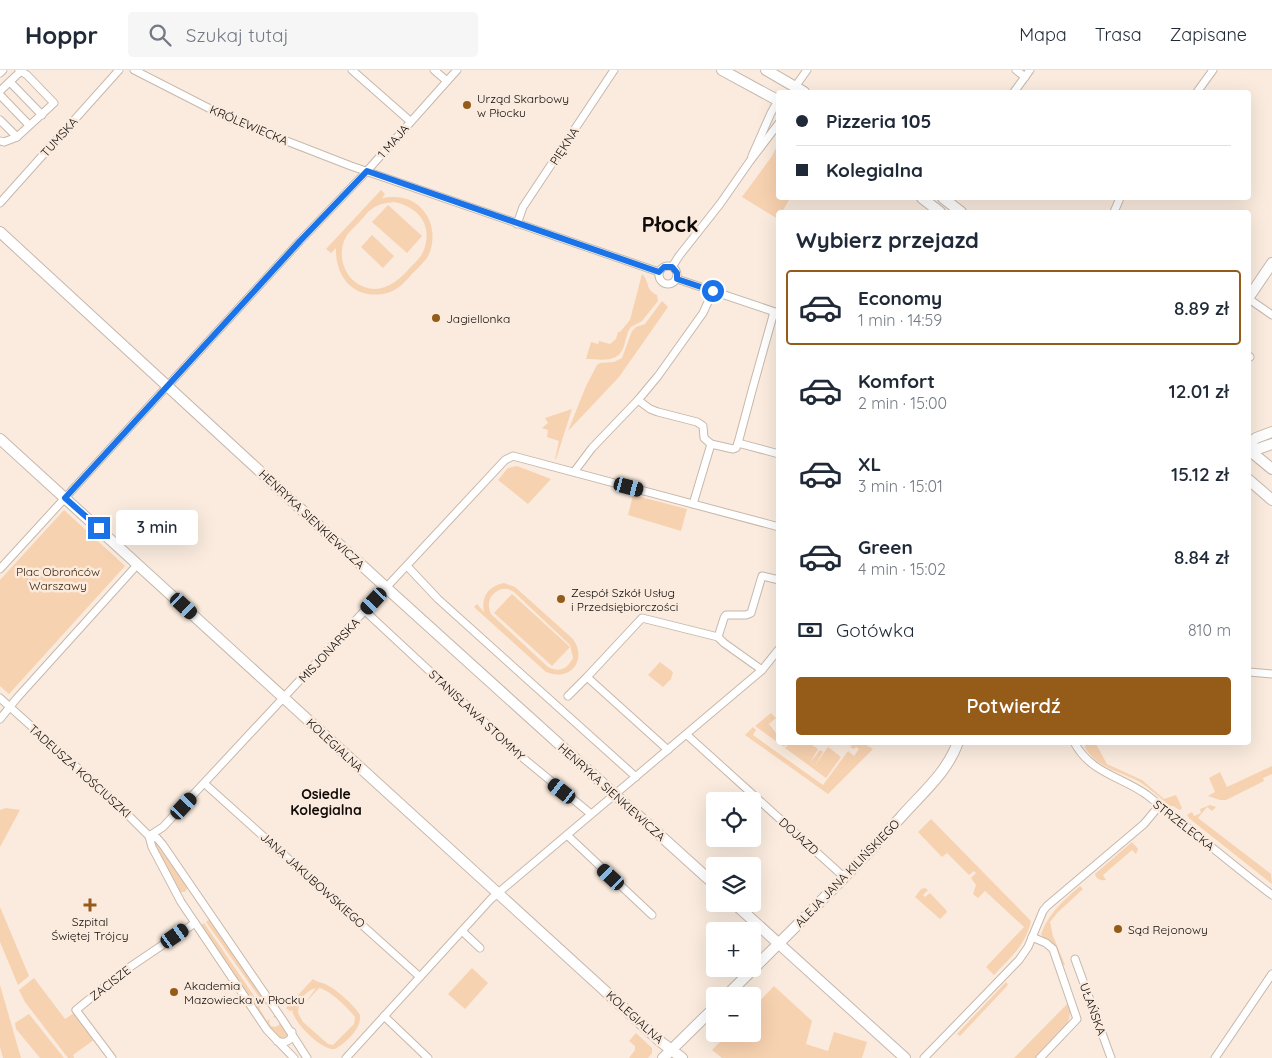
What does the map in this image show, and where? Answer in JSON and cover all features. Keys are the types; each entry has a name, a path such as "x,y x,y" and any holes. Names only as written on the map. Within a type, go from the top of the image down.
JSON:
{"street":[{"path":"0,73 3,70"},
{"name":"TUMSKA","path":"0,203 119,70"},
{"name":"KRÓLEWIECKA","path":"134,70 230,119 367,171 659,272"},
{"path":"352,70 410,122"},
{"path":"434,70 447,81"},
{"name":"1 MAJA","path":"65,498 300,241 367,171 457,70"},
{"name":"PIĘKNA","path":"517,224 523,207 614,70"},
{"path":"722,70 776,99"},
{"path":"766,70 794,90"},
{"path":"796,90 807,70"},
{"path":"1016,70 1025,77"},
{"path":"1015,90 1030,70"},
{"path":"1198,90 1213,70"},
{"path":"0,91 20,71 27,75 54,103 17,137 4,142 0,141"},
{"path":"10,82 42,114"},
{"path":"0,95 30,125"},
{"path":"750,161 776,104"},
{"path":"0,120 17,137"},
{"path":"672,267 776,127"},
{"path":"925,200 937,210"},
{"path":"945,200 958,210"},
{"name":"HENRYKA SIENKIEWICZA","path":"0,232 386,588 706,877"},
{"path":"1251,295 1272,263"},
{"path":"672,267 664,267 659,272 660,281 664,284 670,284 677,279"},
{"path":"672,267 677,273 677,279"},
{"path":"677,279 776,313"},
{"path":"713,291 703,313 658,376 592,448 574,472 776,526"},
{"path":"1251,299 1272,315"},
{"path":"638,400 650,409 701,424 703,426 704,438 711,444 736,448 753,386 776,316"},
{"path":"1251,432 1272,431"},
{"path":"1251,447 1256,438 1272,431"},
{"name":"KOLEGIALNA","path":"0,439 682,1058"},
{"path":"738,443 776,453"},
{"path":"694,504 711,444"},
{"path":"1251,449 1272,444"},
{"path":"1251,452 1272,469"},
{"name":"MISJONARSKA","path":"149,836 164,828 505,460 513,456 574,472"},
{"path":"1251,482 1272,500"},
{"path":"0,569 65,498"},
{"path":"0,720 138,564"},
{"path":"407,566 438,599 636,777"},
{"path":"718,636 726,615 746,615 751,613 762,576 776,579"},
{"name":"STANISŁAWA STOMMY","path":"365,611 523,758 591,814"},
{"path":"568,696 642,618 718,636 724,643 762,670"},
{"path":"346,1058 498,893 687,735 762,670 776,653"},
{"path":"1251,672 1272,674"},
{"path":"587,677 668,750"},
{"name":"TADEUSZA KOŚCIUSZKI","path":"0,698 111,798 149,836 157,838 292,1032 308,1058"},
{"name":"DOJAZD","path":"687,735 844,877"},
{"name":"ALEJA JANA KILIŃSKIEGO","path":"735,987 844,877 938,777 950,761 957,745"},
{"name":"STRZELECKA","path":"1076,745 1091,763 1105,774 1132,786 1272,896"},
{"name":"JANA JAKUBOWSKIEGO","path":"205,784 420,977"},
{"path":"924,1058 1019,960 1047,906 1144,824 1159,806"},
{"path":"567,835 652,915"},
{"path":"149,836 152,847 180,902 267,1030 294,1058"},
{"path":"180,902 183,896 194,892"},
{"path":"744,912 905,1058"},
{"name":"ZACISZE","path":"112,1058 76,1010 124,971 195,923"},
{"path":"462,931 480,948"},
{"path":"1032,937 1046,942 1053,949 1077,1019 1040,1058"},
{"name":"UŁAŃSKA","path":"1075,959 1111,1058"},
{"path":"1215,1058 1272,974"},
{"path":"384,1016 428,1058"},
{"path":"663,1058 706,1016"},
{"path":"276,1040 284,1043 291,1038 292,1032"}],"green space":[{"path":"776,148 776,200 789,200 783,210 776,210 776,218 742,197"},
{"path":"381,190 385,194 382,198 395,197 407,199 417,204 426,214 431,224 432,242 427,258 400,286 387,293 365,294 349,285 339,269 336,248 331,253 326,249","holes":["394,202 417,213 425,226 427,234 422,255 398,280 386,287 373,289 358,284 349,275 343,263 342,250 346,237 374,207"]},
{"path":"388,205 422,236 407,253 372,222"},
{"path":"372,235 394,256 383,268 361,247"},
{"path":"642,274 651,291 657,295 658,301 642,321 631,327 618,356 603,360 586,359 591,342 598,344 599,341 610,344 616,339 618,332 630,320"},
{"path":"662,301 668,307 619,377 568,431 586,386 597,365 614,362 622,358 632,331 636,327 645,324"},
{"path":"572,409 555,459 559,441 547,437 548,430 542,428 548,423 545,418"},
{"path":"517,466 551,479 528,504 498,480 508,468"},
{"path":"633,495 687,509 681,531 628,515"},
{"name":"Plac Obrońców Warszawy","path":"64,510 125,566 9,694 0,686 0,580"},
{"path":"504,583 515,587 573,639 578,654 574,667 562,674 546,672 474,607 477,604 484,612 483,607 487,593 498,584","holes":["501,589 508,589 514,592 570,645 573,658 566,667 560,670 548,667 491,614 489,602 494,593"]},
{"path":"512,594 570,647 552,666 494,613"},
{"path":"660,662 673,672 671,679 663,687 648,675"},
{"path":"771,713 776,718 769,724 776,733 776,741 755,726"},
{"path":"753,727 756,730 753,735 823,785 848,751 854,756 859,749 850,747 852,745 866,745 873,749 828,794 745,735"},
{"path":"787,745 812,745 818,749 810,763 820,750 823,752 814,767 828,747 841,757 826,778 785,748"},
{"path":"1086,745 1097,745 1107,764 1142,780 1164,799 1176,795 1182,808 1180,810 1170,806 1138,781 1102,764 1089,754"},
{"path":"1272,766 1272,774 1263,778 1264,781 1226,800 1208,796 1215,792 1209,778 1220,772 1227,787"},
{"path":"1210,805 1216,807 1212,811 1207,807 1198,818 1271,874 1272,884 1187,815 1192,812 1194,816 1201,813 1200,809"},
{"path":"6,808 20,810 0,847 0,810"},
{"path":"931,819 1031,921 1029,930 1021,944 994,975 986,967 1024,927 985,891 978,898 973,894 976,885 971,878 976,873 974,871 969,875 947,853 942,857 918,832"},
{"path":"155,842 188,887 185,892 179,892"},
{"path":"1132,842 1138,849 1136,854 1132,850 1103,875 1106,880 1101,880 1096,876 1095,874"},
{"path":"1080,886 1083,889 1050,922 1053,936 1065,965 1061,965 1041,934 1052,914"},
{"path":"925,888 928,890 923,895 925,897 930,893 947,912 940,919 915,897 921,889"},
{"path":"0,907 29,976 18,985 0,942"},
{"path":"210,919 288,1032 286,1037 281,1038 270,1028 200,926 204,923 261,1006 259,1008 267,1021 270,1019 269,1023 271,1026 279,1025 280,1021 273,1017 275,1015 267,1003 264,1004 206,922"},
{"path":"472,968 488,983 465,1009 448,994"},
{"path":"34,978 65,1019 74,1013 95,1039 73,1055 74,1058 68,1058 25,1002 19,990"},
{"path":"313,979 331,987 345,998 358,1011 360,1020 356,1030 344,1043 335,1049 323,1046 316,1041 303,1029 292,1010 290,1011 286,1008","holes":["316,988 305,1003 319,988 323,989 352,1013 355,1017 354,1024 333,1045 328,1044 303,1022 298,1013 302,998 312,989"]},
{"path":"1006,982 1008,985 960,1036 957,1034"},
{"path":"0,985 21,1058 3,1058 0,1047"},
{"path":"774,986 812,1021 806,1044 828,1051 834,1032 867,1042 862,1058 722,1058 712,1050 720,1042 761,1042 761,1000"},
{"path":"1068,1003 1069,1018 1061,1033 1036,1058 1014,1058"},
{"path":"29,1014 64,1058 40,1058 16,1029 15,1023"},
{"path":"636,1033 652,1048 652,1053 648,1058 629,1058 635,1050 635,1046 629,1041"}],"place":[{"name":"Urząd Skarbowy w Płocku","path":"467,105"},
{"name":"Jagiellonka","path":"436,318"},
{"name":"Zespół Szkół Usług i Przedsiębiorczości","path":"561,599"},
{"name":"Szpital Świętej Trójcy","path":"90,905"},
{"name":"Sąd Rejonowy","path":"1118,929"},
{"name":"Akademia Mazowiecka w Płocku","path":"174,992"}],"district":[{"name":"Płock","path":"670,224"},
{"name":"Osiedle Kolegialna","path":"326,802"}],"route":[{"path":"99,528 65,498 300,241 367,171 659,272 664,267 672,267 676,270 677,279 713,291"}]}
